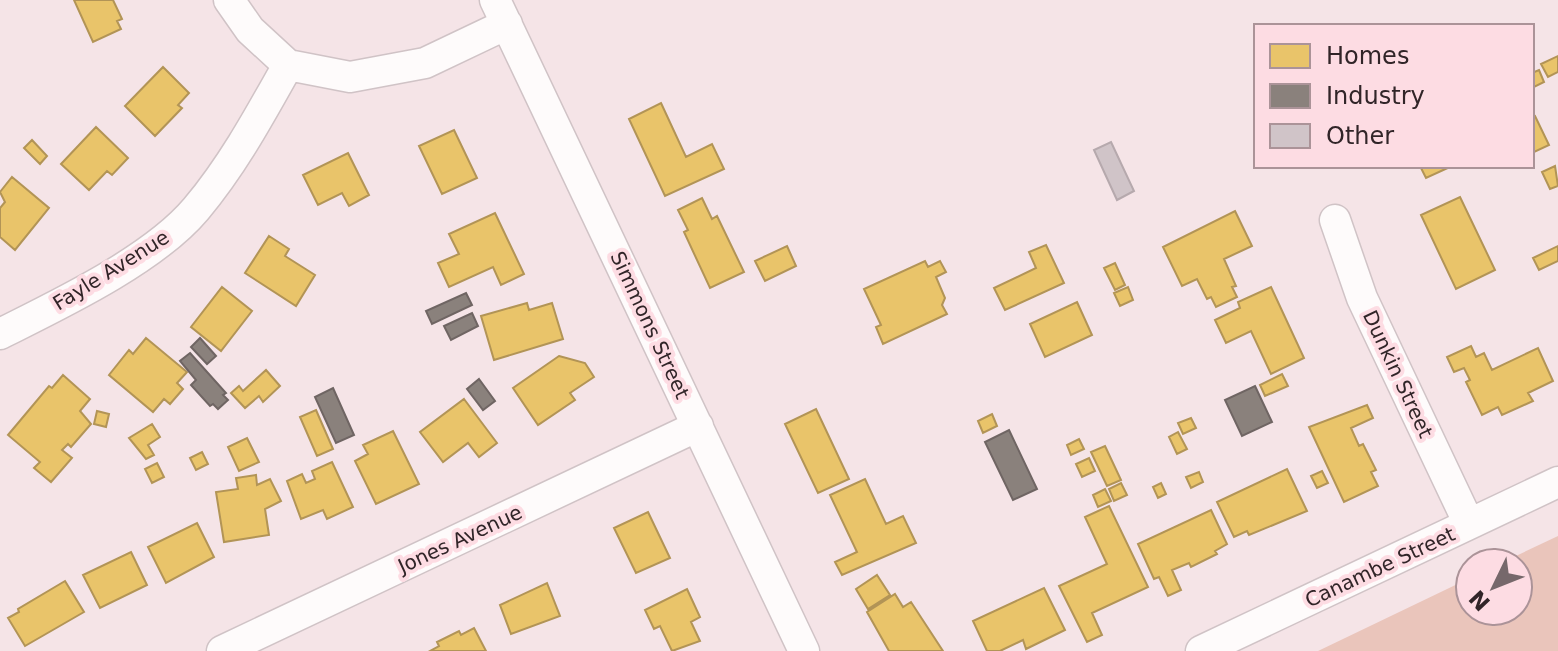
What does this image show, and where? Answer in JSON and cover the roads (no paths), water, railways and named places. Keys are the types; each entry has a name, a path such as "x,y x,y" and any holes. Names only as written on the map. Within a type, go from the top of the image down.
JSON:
{"street":[{"path":"229,0 250,30 288,65 350,77 425,63 501,12"},
{"name":"Simmons Street","path":"501,12 804,651"},
{"name":"Fayle Avenue","path":"0,334 137,258 168,237 195,211 236,156 288,65"},
{"name":"Dunkin Street","path":"1335,220 1362,298 1469,524"},
{"name":"Fayle Avenue","path":"0,315 39,314"},
{"name":"Jones Avenue","path":"222,651 698,426"},
{"name":"Canambe Street","path":"1201,651 1558,482"}]}
